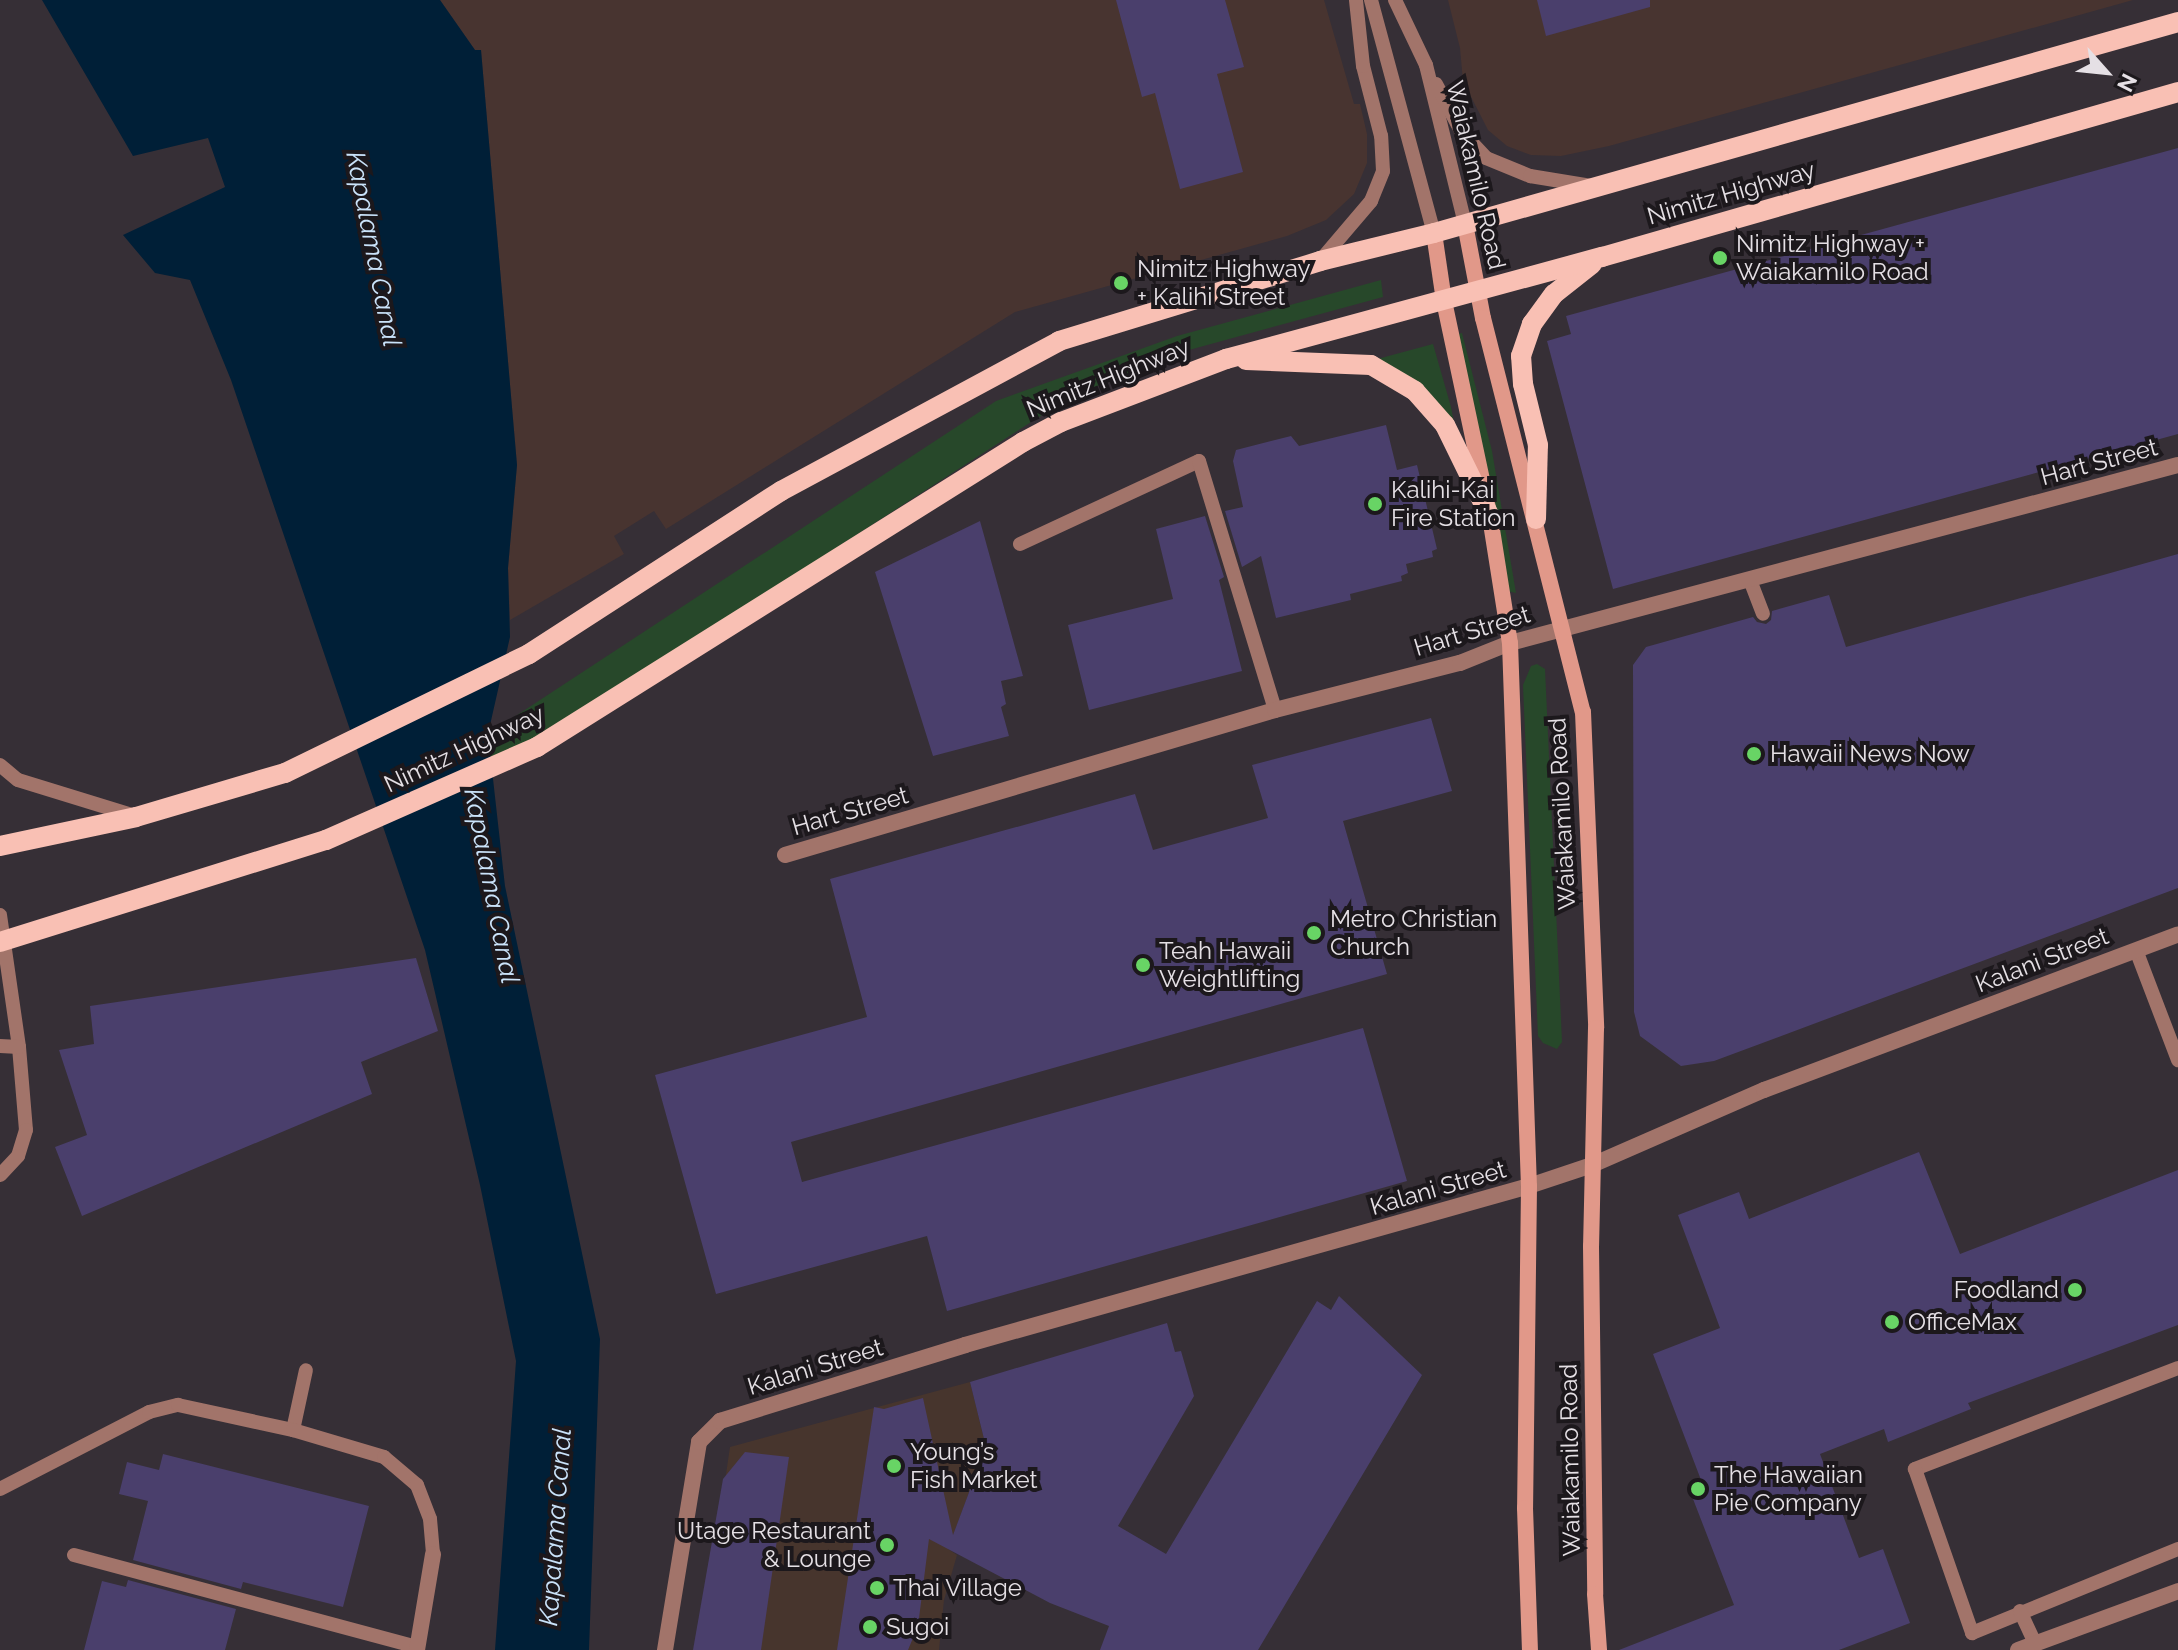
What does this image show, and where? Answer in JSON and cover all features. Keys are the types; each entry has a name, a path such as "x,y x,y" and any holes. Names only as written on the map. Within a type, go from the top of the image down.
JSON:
{"main road":[{"name":"Nimitz Highway","path":"0,846 136,817 285,773 529,654 781,491 1059,341 1320,261 1434,233 2178,22"},
{"name":"Nimitz Highway","path":"2,941 326,840 537,747 1023,442 1061,422 1226,359 1602,257 2178,92"},
{"name":"Waiakamilo Road","path":"1465,224 1483,318 1583,712 1596,1028 1592,1165 1595,1594 1599,1650"},
{"name":"Waiakamilo Road","path":"1434,233 1444,301 1490,517 1510,643 1529,1186 1525,1508 1530,1650"},
{"path":"1536,519 1538,445 1523,384 1521,356 1532,324 1554,294 1602,257"},
{"path":"1226,359 1371,365 1404,384 1415,391 1445,425 1490,517"}],"street":[{"name":"Hart Street","path":"785,855 1275,710 1460,663 1510,643 2178,465"},
{"name":"Kalani Street","path":"665,1650 699,1442 720,1421 965,1345 1529,1186 1592,1165 1764,1090 2178,934"},
{"path":"418,1649 433,1554"},
{"path":"2018,1650 2178,1591"}],"lane":[{"path":"1320,261 1371,201 1383,171 1381,136 1363,66 1356,0"},
{"name":"Waiakamilo Road","path":"1371,0 1434,233"},
{"name":"Waiakamilo Road","path":"1395,0 1426,65 1465,224"},
{"path":"1426,65 1461,131 1486,158 1530,176 1591,186"},
{"path":"1020,544 1199,461 1275,710"},
{"path":"1750,580 1763,614"},
{"path":"0,765 18,780 136,817"},
{"path":"0,915 19,1047 26,1130 18,1156 0,1175"},
{"path":"2136,950 2178,1060"},
{"path":"0,1046 19,1047"},
{"path":"2178,1368 1915,1469 1972,1633 2178,1549"},
{"path":"293,1430 306,1370"},
{"path":"0,1489 149,1412 178,1405 293,1430 384,1457 417,1485 430,1519 433,1554"},
{"path":"74,1555 418,1649"},
{"path":"2020,1611 2035,1643"}],"shaded area":[{"path":"440,0 1324,0 1354,104 1360,104 1367,134 1367,163 1354,194 1326,220 1287,236 1015,312 666,529 654,511 614,536 624,554 510,620 508,568 517,465 481,50 475,50"},
{"path":"1448,0 2133,0 1609,146 1561,156 1531,155 1507,146 1488,130 1463,81 1460,48"},
{"path":"970,1382 986,1447 948,1549 957,1555 944,1600 939,1650 700,1650 730,1447"}],"green space":[{"path":"1381,280 1383,297 1189,350 1070,397 492,770 488,734 996,401 1177,336"},
{"path":"1462,333 1492,451 1516,593 1508,591 1453,335"},
{"path":"1433,344 1451,407 1461,459 1446,419 1370,361"},
{"path":"1537,664 1545,669 1562,1042 1557,1049 1543,1043 1538,1036 1523,685 1531,666"}],"water":[{"name":"Kapalama Canal","path":"42,0 440,0 475,50 481,50 517,465 508,568 510,637 488,734 505,886 600,1339 589,1650 495,1650 516,1361 480,1185 425,950 231,380 190,280 155,273 123,235 225,187 208,138 133,156"}],"building":[{"path":"1116,0 1225,0 1244,67 1217,74 1243,172 1180,189 1155,93 1142,97"},
{"path":"1537,0 1650,0 1650,7 1546,36"},
{"path":"2178,148 2178,434 1613,589 1547,341 1571,334 1566,316"},
{"path":"1386,425 1397,470 1417,465 1437,549 1432,551 1433,557 1406,564 1408,573 1401,576 1402,581 1350,594 1351,600 1276,618 1261,556 1242,567 1225,511 1243,507 1233,461 1236,450 1291,436 1299,446"},
{"path":"1205,516 1224,577 1219,580 1242,671 1089,710 1068,625 1173,599 1156,529"},
{"path":"980,521 1023,676 1001,681 1006,704 1001,707 1009,736 933,756 875,572"},
{"path":"2178,554 2178,888 1714,1061 1681,1066 1640,1036 1634,1012 1633,665 1646,647 1753,617 1757,622 1766,624 1771,620 1772,611 1829,595 1846,647"},
{"path":"1431,718 1452,791 1343,821 1387,974 791,1142 802,1182 1363,1028 1407,1181 947,1311 927,1236 716,1294 655,1075 867,1017 830,879 1135,794 1153,850 1268,818 1252,765"},
{"path":"416,958 438,1031 361,1062 372,1094 82,1216 55,1147 87,1135 59,1050 94,1044 90,1006"},
{"path":"1919,1152 1960,1254 2178,1170 2178,1325 1968,1403 1971,1409 1888,1442 1884,1429 1820,1454 1859,1558 1883,1549 1910,1623 1839,1650 1619,1650 1734,1605 1688,1486 1701,1480 1653,1354 1720,1328 1678,1215 1739,1192 1749,1219"},
{"path":"1339,1296 1422,1375 1258,1650 1100,1650 1109,1626 1050,1603 929,1539 918,1626 908,1650 837,1650 874,1407 884,1409 923,1398 953,1535 986,1447 970,1382 1167,1323 1175,1352 1181,1351 1194,1396 1118,1526 1166,1554 1317,1301 1331,1310"},
{"path":"745,1452 789,1457 761,1650 693,1650 723,1479"},
{"path":"163,1454 369,1506 343,1607 243,1582 241,1589 133,1560 148,1501 119,1494 127,1462 159,1470"},
{"path":"128,1580 236,1609 225,1650 84,1650 102,1581 126,1587"}],"place":[{"name":"Nimitz Highway + Waiakamilo Road","path":"1720,258"},
{"name":"Nimitz Highway + Kalihi Street","path":"1121,283"},
{"name":"Kalihi-Kai Fire Station","path":"1375,504"},
{"name":"Hawaii News Now","path":"1754,754"},
{"name":"Metro Christian Church","path":"1314,933"},
{"name":"Teah Hawaii Weightlifting","path":"1143,965"},
{"name":"Foodland","path":"2075,1290"},
{"name":"OfficeMax","path":"1892,1322"},
{"name":"Young’s Fish Market","path":"894,1466"},
{"name":"The Hawaiian Pie Company","path":"1698,1489"},
{"name":"Utage Restaurant & Lounge","path":"887,1545"},
{"name":"Thai Village","path":"877,1588"},
{"name":"Sugoi","path":"870,1627"}]}
